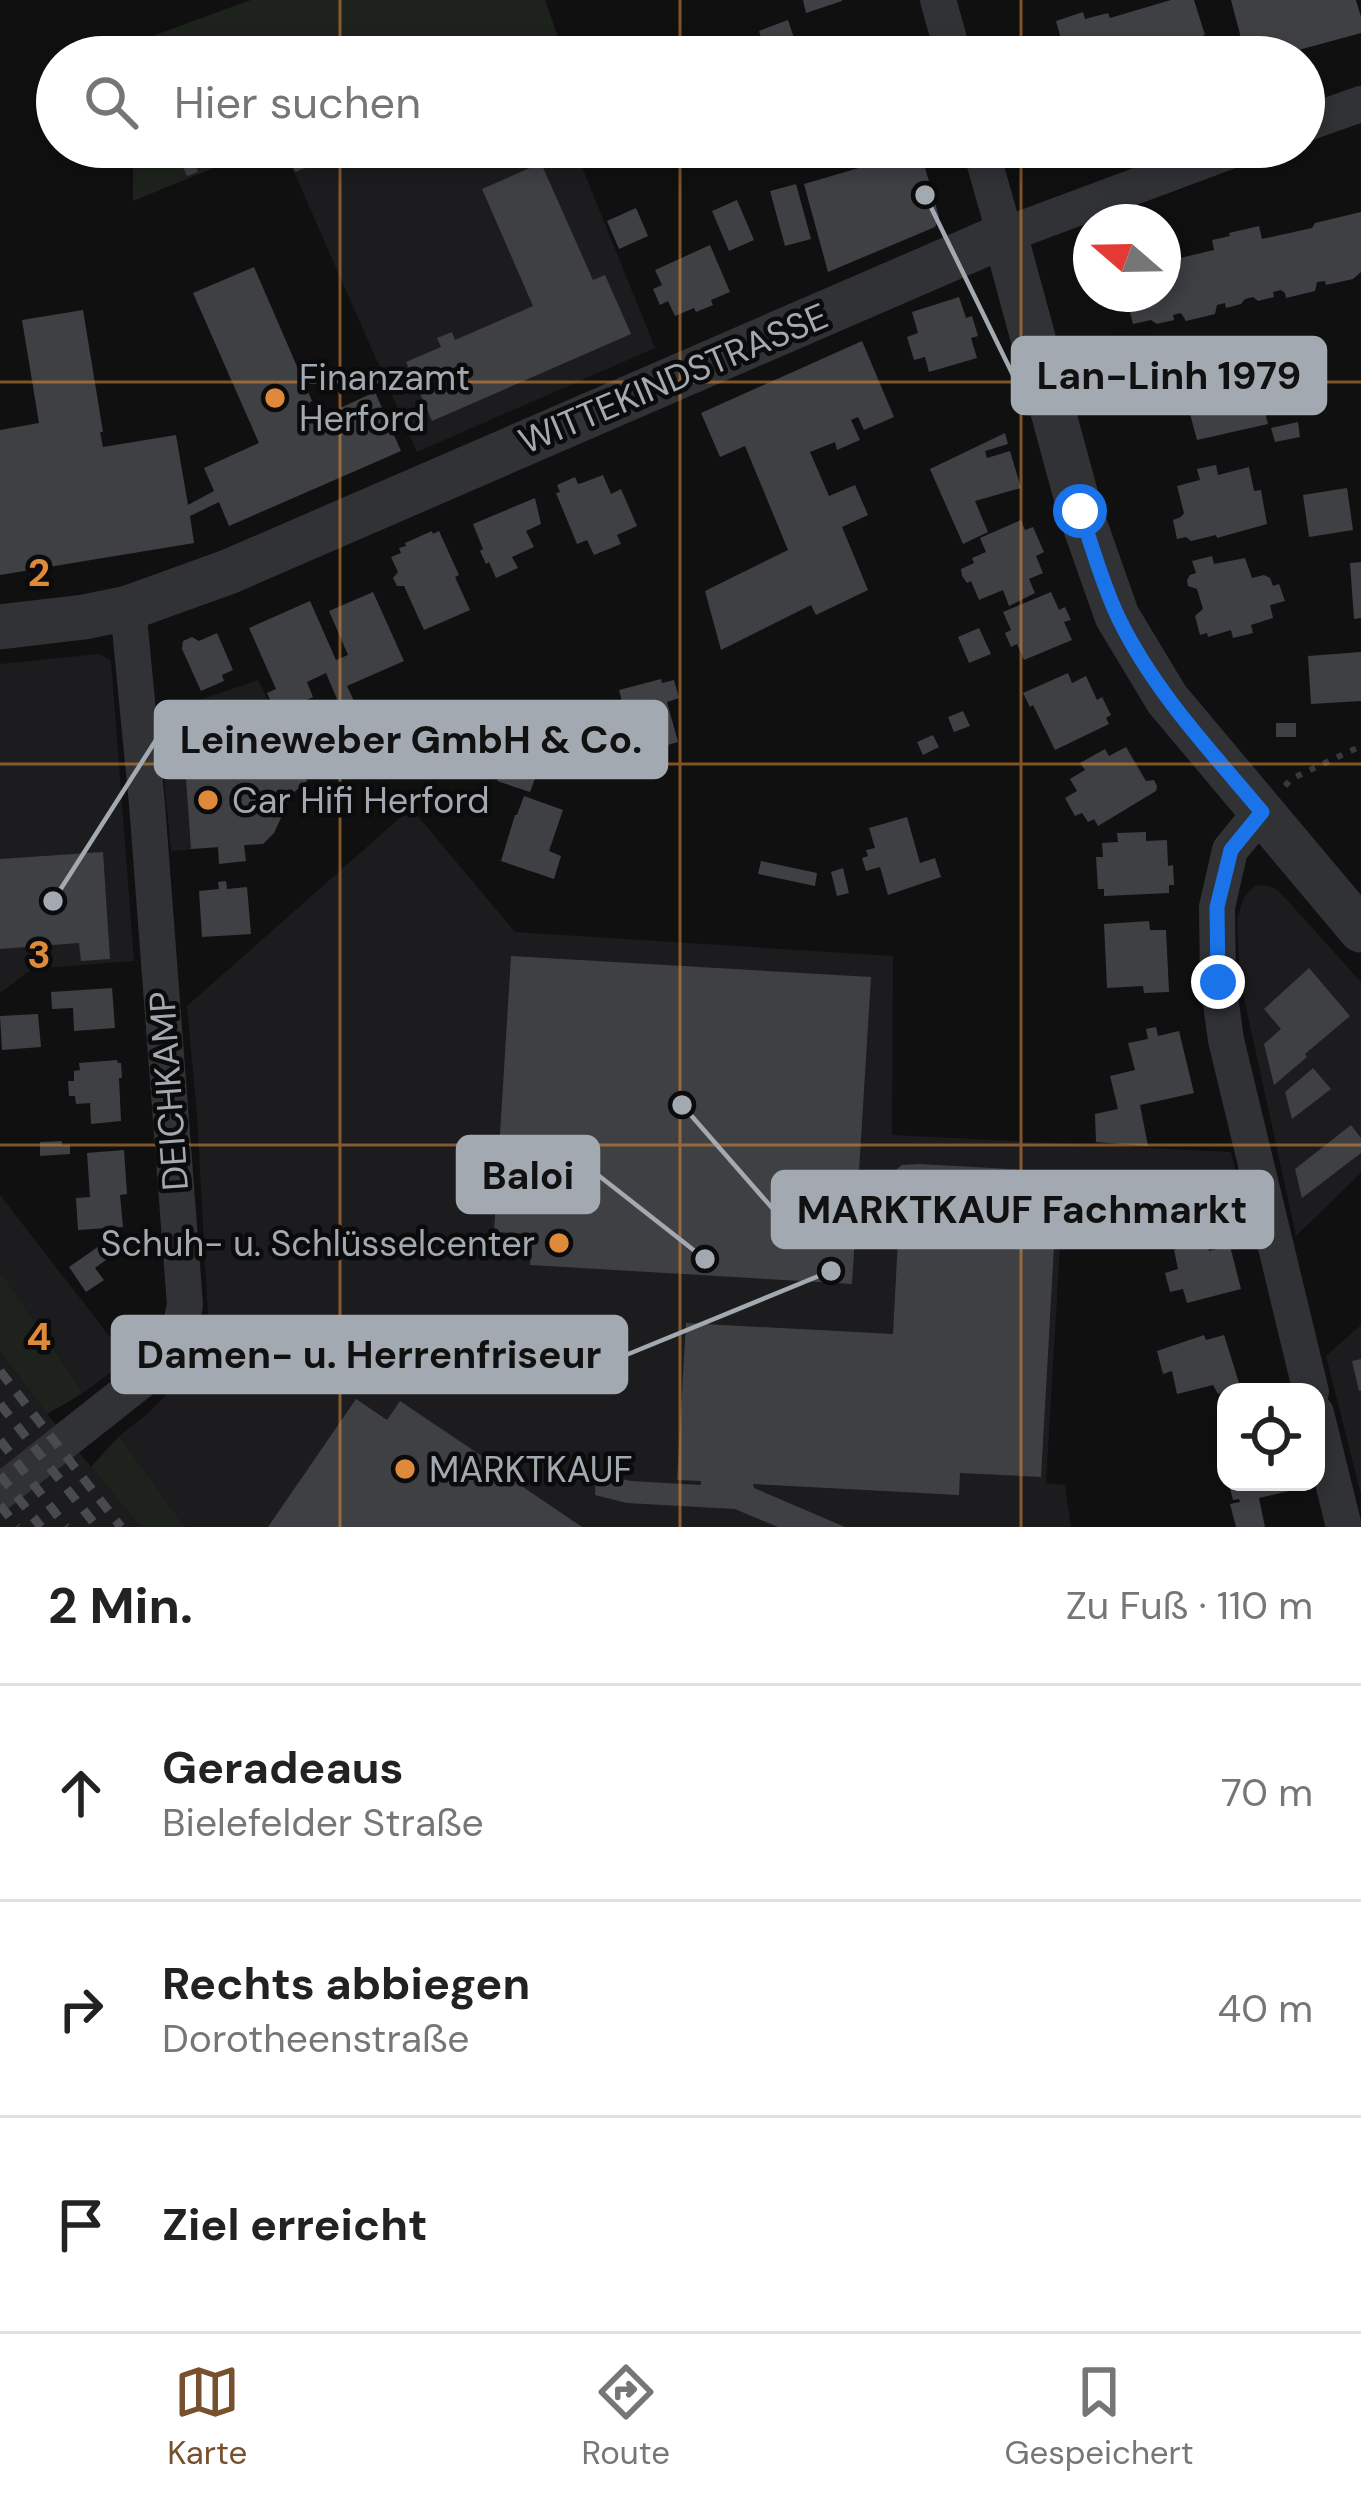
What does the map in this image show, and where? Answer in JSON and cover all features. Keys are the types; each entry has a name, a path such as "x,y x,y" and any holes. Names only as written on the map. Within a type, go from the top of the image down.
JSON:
{"street":[{"path":"938,0 948,36"},
{"path":"1325,117 1361,104"},
{"path":"986,168 1080,511 1117,616 1167,699 1361,930"},
{"path":"1005,236 1185,168"},
{"name":"WITTEKINDSTRASSE","path":"0,627 128,608 228,572 1005,236"},
{"name":"DEICHKAMP","path":"0,1492 157,1368 178,1339 185,1305 128,608"},
{"path":"1262,812 1231,850 1217,907 1218,982 1226,1040 1309,1383"},
{"path":"1325,1450 1344,1527"}],"path":[{"path":"1262,812 1291,779 1361,746"}],"shaded area":[{"path":"251,0 545,0 558,36 152,36"},
{"path":"133,168 214,168 133,201"},
{"path":"292,168 582,168 655,348 417,452"},
{"path":"99,654 111,660 134,961 32,969 0,993 0,664"},
{"path":"258,680 307,781 292,794 263,844 171,851 158,714"},
{"path":"411,808 515,932 893,956 892,1135 1231,1152 1243,1203 1087,1193 1062,1212 1046,1483 1065,1485 1071,1527 185,1527 119,1436 182,1379 208,1317 187,1006"},
{"path":"1254,886 1278,890 1361,982 1361,1173 1296,1236 1240,980 1237,921 1243,899"},
{"path":"0,1195 128,1360 83,1393 0,1271"},
{"path":"0,1271 83,1393 47,1414 0,1351"},
{"path":"1361,1325 1361,1495 1326,1356"},
{"path":"0,1351 47,1414 141,1527 0,1527"},
{"path":"119,1436 185,1527 141,1527 91,1467"}],"building":[{"path":"803,0 842,0 842,1 806,13"},
{"path":"1171,0 1194,0 1205,35 1060,36 1056,21 1083,12 1085,19 1108,13 1110,18"},
{"path":"1231,0 1356,0 1361,17 1361,33 1325,43 1325,36 1240,36"},
{"path":"788,20 793,36 761,36 759,31"},
{"path":"530,168 543,168 593,280 605,275 631,334 432,421 406,362 441,347 437,338 452,332 455,340 533,306 482,189"},
{"path":"859,168 925,168 939,217 935,227 828,272 804,184"},
{"path":"796,184 811,239 785,246 770,191"},
{"path":"737,200 754,240 729,251 712,211"},
{"path":"636,208 648,236 619,249 607,221"},
{"path":"1361,212 1361,272 1353,279 1326,285 1317,282 1315,291 1286,298 1281,290 1258,301 1253,297 1226,308 1225,303 1217,305 1215,314 1186,321 1181,313 1157,324 1151,320 1133,324 1130,312 1181,312 1181,258 1214,250 1212,240 1259,226 1262,239 1312,228 1315,223"},
{"path":"710,245 730,292 711,300 713,305 675,316 668,301 660,305 653,289 662,285 655,270"},
{"path":"254,267 312,401 298,408 305,424 375,392 401,451 229,526 219,502 190,516 194,543 0,575 0,430 39,423 22,320 83,310 103,447 176,435 188,505 214,491 204,468 259,443 193,293"},
{"path":"959,297 978,336 971,338 977,358 929,372 925,357 914,360 907,337 918,333 912,312"},
{"path":"862,341 894,417 864,430 858,417 851,420 860,440 837,450 835,442 810,452 829,496 855,485 868,515 842,527 868,590 816,615 811,605 721,650 705,591 788,550 745,446 720,457 701,413"},
{"path":"1223,365 1226,377 1254,369 1268,424 1197,440 1183,388 1206,382 1203,370"},
{"path":"1298,422 1300,437 1275,442 1271,428"},
{"path":"1005,433 1008,444 985,451 987,458 1010,451 1021,488 975,501 988,532 963,544 930,469"},
{"path":"1216,465 1218,475 1249,467 1254,491 1261,490 1267,524 1217,538 1177,539 1173,520 1184,513 1177,486 1200,480 1197,469"},
{"path":"603,475 611,494 621,489 637,526 617,535 621,544 594,555 587,540 577,544 556,493 560,492 557,485 575,477 578,484"},
{"path":"1347,488 1353,530 1309,537 1303,495"},
{"path":"535,498 541,524 526,531 534,547 512,557 518,568 496,578 480,551 473,524"},
{"path":"1021,520 1025,530 1033,527 1044,552 1036,556 1043,573 1029,579 1035,593 1009,606 1003,590 979,600 961,569 986,552 980,538"},
{"path":"439,531 470,610 424,630 404,586 397,586 393,578 398,572 391,557 401,553 399,548 405,543"},
{"path":"1212,556 1214,564 1245,558 1252,578 1264,575 1273,586 1279,584 1285,601 1270,605 1273,618 1251,625 1253,633 1233,638 1231,630 1200,635 1195,616 1203,609 1197,589 1188,586 1187,580 1196,573 1192,561"},
{"path":"1361,562 1361,618 1354,619 1350,563"},
{"path":"373,592 404,661 347,686 362,718 352,722 346,701 339,704 326,673 307,682 313,697 276,713 267,693 276,689 249,628 310,601 336,660 348,655 329,611"},
{"path":"1051,592 1059,610 1065,607 1071,620 1064,622 1072,640 1024,660 1017,644 1011,647 1005,633 1011,630 1003,612"},
{"path":"979,628 991,654 969,663 958,637"},
{"path":"217,633 233,670 222,675 224,681 201,691 182,649 183,641 192,637 199,641"},
{"path":"1361,652 1361,701 1311,704 1308,656"},
{"path":"1068,673 1072,683 1086,676 1097,700 1102,697 1111,715 1106,718 1109,724 1055,750 1023,693"},
{"path":"661,679 662,683 674,680 679,698 667,702 678,742 636,754 639,763 620,768 611,733 629,728 619,690"},
{"path":"963,711 970,726 954,732 948,717"},
{"path":"1276,723 1296,723 1296,737 1276,737"},
{"path":"933,735 939,747 923,755 917,742"},
{"path":"290,742 307,781 292,794 274,833 263,844 244,845 246,861 219,864 218,847 191,849 184,750"},
{"path":"1126,747 1146,781 1154,780 1156,791 1098,826 1082,813 1075,816 1065,798 1077,791 1070,779 1085,770 1080,763 1105,749 1109,756"},
{"path":"506,753 540,765 530,792 497,781"},
{"path":"524,796 563,810 549,851 561,856 554,879 501,861"},
{"path":"907,817 920,863 935,858 941,877 888,895 880,867 866,871 862,858 868,856 866,850 875,848 869,828"},
{"path":"1146,832 1146,841 1167,840 1174,885 1169,885 1169,893 1104,896 1104,889 1098,889 1096,857 1103,857 1102,843 1118,842 1117,833"},
{"path":"103,852 110,959 81,961 79,943 0,949 0,859"},
{"path":"761,861 817,873 815,886 758,874"},
{"path":"843,868 849,893 837,896 831,872"},
{"path":"226,881 227,889 247,887 251,934 202,937 199,891 219,889 218,882"},
{"path":"1149,921 1150,930 1166,930 1169,992 1144,993 1143,986 1107,988 1104,924"},
{"path":"511,956 871,977 852,1284 530,1265 532,1234 494,1232"},
{"path":"1309,968 1350,1016 1274,1085 1264,1044 1281,1029 1264,1009"},
{"path":"112,988 115,1028 74,1031 73,1008 52,1009 51,992"},
{"path":"38,1014 41,1047 2,1050 0,1016"},
{"path":"1156,1027 1158,1036 1179,1031 1194,1093 1140,1105 1148,1146 1096,1142 1095,1114 1118,1109 1110,1076 1135,1070 1128,1043 1148,1039 1146,1029"},
{"path":"117,1060 122,1078 121,1121 91,1124 90,1103 76,1104 75,1096 69,1096 68,1081 74,1081 79,1063"},
{"path":"1313,1068 1331,1089 1292,1119 1285,1092"},
{"path":"1351,1125 1361,1138 1361,1153 1302,1198 1295,1169"},
{"path":"40,1142 70,1145 70,1154 40,1156"},
{"path":"124,1150 123,1227 78,1230 76,1198 90,1197 87,1153"},
{"path":"902,1165 1043,1171 1042,1194 916,1185 900,1203 1056,1211 1041,1477 960,1473 959,1495 753,1484 845,1527 778,1527 735,1509 627,1503 595,1495 596,1473 631,1481 701,1485 701,1481 677,1480 686,1323 893,1334 898,1239 876,1238 879,1189"},
{"path":"1179,1203 1187,1239 1154,1247 1150,1230 1127,1236 1123,1216"},
{"path":"1207,1242 1209,1251 1230,1246 1241,1289 1187,1303 1183,1289 1170,1292 1165,1273 1178,1269 1174,1250"},
{"path":"102,1244 110,1257 95,1268 104,1280 86,1292 69,1267"},
{"path":"1204,1335 1206,1340 1224,1335 1239,1383 1217,1383 1217,1392 1213,1385 1177,1394 1172,1371 1163,1374 1157,1351"},
{"path":"1361,1359 1361,1391 1359,1391 1352,1361"},
{"name":"MARKTKAUF","path":"356,1399 387,1420 400,1401 582,1527 268,1527"},
{"path":"1231,1491 1289,1491 1259,1498 1265,1527 1236,1527 1230,1504 1240,1502 1233,1500"}],"railway":[{"path":"0,1371 121,1527"},
{"path":"0,1404 97,1527"},
{"path":"0,1440 66,1527"},
{"path":"0,1475 41,1527"},
{"path":"0,1505 17,1527"}],"place":[{"name":"Lan-Linh 1979","path":"925,195"},
{"name":"Finanzamt Herford","path":"275,398"},
{"name":"Car Hifi Herford","path":"208,800"},
{"name":"Leineweber GmbH & Co.","path":"53,901"},
{"name":"MARKTKAUF Fachmarkt","path":"682,1105"},
{"name":"Schuh- u. Schlüsselcenter","path":"559,1243"},
{"name":"Baloi","path":"705,1259"},
{"name":"Damen- u. Herrenfriseur","path":"831,1271"},
{"name":"MARKTKAUF","path":"405,1469"}],"route":[{"path":"1080,511 1117,616 1141,658 1167,699 1262,812 1231,850 1217,907 1218,982"}]}
